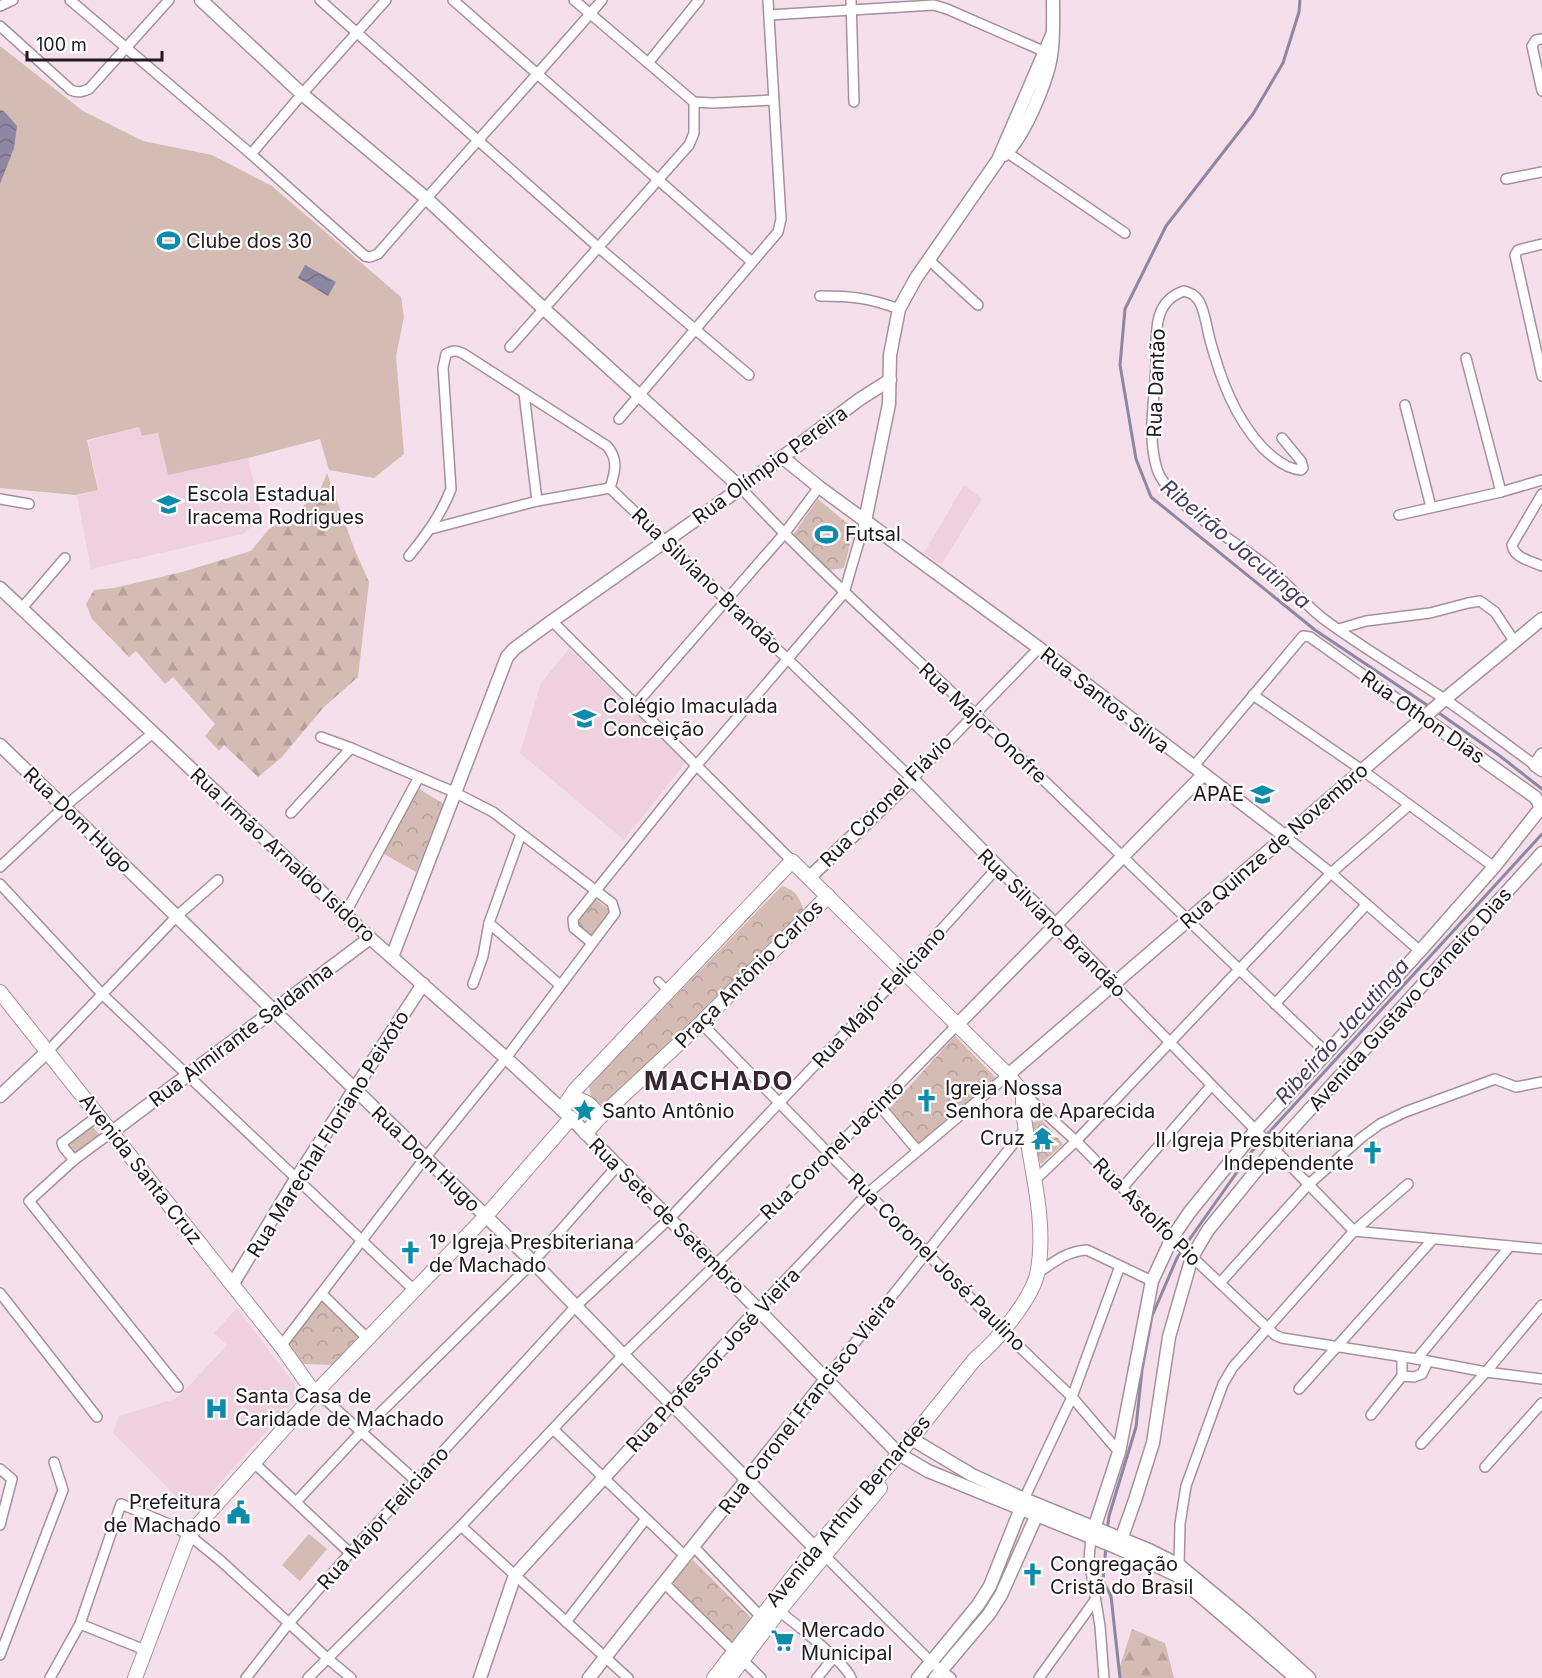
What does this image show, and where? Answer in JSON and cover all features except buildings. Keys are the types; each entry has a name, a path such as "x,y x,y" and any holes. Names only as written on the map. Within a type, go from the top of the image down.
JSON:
{"main road":[{"name":"Praça Antônio Carlos","path":"586,1133 598,1119 701,1023 828,896 792,861"},
{"path":"135,1678 189,1535 253,1461 300,1413 315,1386 337,1370 415,1292 485,1216 567,1108 575,1090 663,986 792,861"},
{"name":"Rua Astolfo Pio","path":"828,896 1008,1075 1023,1093"},
{"name":"Avenida Santa Cruz","path":"0,992 293,1363 315,1386"},
{"name":"Avenida Arthur Bernardes","path":"729,1678 738,1657 774,1607 951,1395 981,1365 988,1349 1027,1296 1038,1273 1040,1230 1025,1129 1023,1093"},
{"path":"567,1108 579,1099 589,1103 598,1119"},
{"name":"Avenida Arthur Bernardes","path":"714,1678 738,1657"}],"street":[{"path":"0,6 13,0"},
{"path":"70,0 251,154 365,256 370,257 378,254 602,0"},
{"path":"0,26 76,92 88,88 169,0"},
{"name":"Rua Major Onofre","path":"201,0 302,94 426,198 741,488 844,593 974,713 1326,1053"},
{"path":"320,0 598,247 749,375"},
{"path":"251,154 386,0"},
{"path":"453,0 752,262"},
{"path":"574,0 694,102 773,100"},
{"path":"648,63 699,0"},
{"path":"619,419 774,238 780,226 768,0"},
{"path":"591,942 574,928 573,919 696,765 844,593 865,521 885,423 890,380 890,355 899,309 916,278 1003,154 1048,53 1052,35 1053,0"},
{"path":"768,15 851,5 934,3 1048,53"},
{"path":"851,5 854,102"},
{"path":"1538,40 1532,50 1542,91"},
{"path":"510,347 692,140 694,102"},
{"path":"1003,154 1125,233"},
{"path":"1506,179 1542,172"},
{"path":"1542,244 1518,250 1515,255 1542,376"},
{"path":"929,260 978,305"},
{"name":"Rua Dantão","path":"1282,438 1301,461 1303,468 1301,470 1292,468 1271,456 1239,418 1218,368 1200,303 1193,294 1184,291 1168,299 1158,322 1156,384 1151,414 1157,469 1168,490 1183,504 1269,568 1314,611"},
{"path":"820,296 856,296 899,309"},
{"path":"409,556 431,529 445,506 451,489 443,369 446,354 458,351 464,354 607,446 616,463 610,488 537,501 431,529"},
{"path":"1466,358 1501,492"},
{"name":"Rua Olímpio Pereira","path":"392,957 507,657 514,649 552,621 741,488 860,399 890,380"},
{"path":"524,393 537,501"},
{"path":"1405,405 1431,507"},
{"name":"Rua Santos Silva","path":"782,457 819,487 1039,648 1286,837 1420,951"},
{"path":"1399,515 1501,492 1542,480"},
{"path":"636,704 784,534 819,487"},
{"name":"Rua Silviano Brandão","path":"610,488 912,779 1354,1232"},
{"path":"1542,494 1512,545 1512,549 1516,554 1542,566"},
{"path":"0,499 29,504"},
{"path":"22,608 65,558"},
{"name":"Rua Irmão Arnaldo Isidoro","path":"2,593 22,608 370,938 506,1058 567,1108"},
{"path":"1339,629 1366,621 1430,613 1480,602 1495,612 1514,641"},
{"name":"Rua Othon Dias","path":"1314,611 1443,702 1540,763"},
{"name":"Rua Quinze de Novembro","path":"1008,1075 1362,770 1542,619"},
{"path":"552,621 792,861"},
{"name":"Rua Othon Dias","path":"1303,636 1310,637 1426,717 1535,797 1539,803"},
{"name":"Rua Coronel Jacinto","path":"308,1678 461,1526 623,1355 879,1105 1122,856 1198,771 1254,695 1303,636"},
{"name":"Rua Coronel Flávio","path":"810,877 912,779 1039,648"},
{"path":"1254,695 1362,770 1494,867"},
{"path":"0,867 64,807 154,732"},
{"path":"281,1346 425,1158 506,1058 615,909 612,903 493,812 454,792 321,737"},
{"name":"Rua Dom Hugo","path":"0,744 533,1262 942,1675"},
{"path":"291,813 351,748"},
{"path":"345,914 419,777"},
{"name":"Avenida Gustavo Carneiro Dias","path":"1107,1538 1119,1452 1152,1281 1189,1213 1326,1053 1494,867 1537,815 1540,809 1539,803"},
{"path":"1034,1181 1076,1141 1330,873 1408,806"},
{"path":"473,984 483,956 489,923 521,834"},
{"name":"Avenida Gustavo Carneiro Dias","path":"1107,1538 1143,1478 1153,1443 1169,1337 1190,1255 1271,1149 1542,853"},
{"name":"Rua Major Feliciano","path":"246,1678 289,1623 350,1553 576,1306 670,1218 904,971 997,868"},
{"path":"0,1096 48,1052 177,916 218,880"},
{"path":"0,884 103,995 415,1292"},
{"path":"1275,1004 1366,905"},
{"path":"489,923 560,985"},
{"name":"Rua Almirante Saldanha","path":"112,1132 370,938"},
{"name":"Rua Marechal Floriano Peixoto","path":"232,1285 296,1179 423,984"},
{"name":"Rua Coronel José Paulino","path":"701,1023 1003,1331 1072,1397 1119,1452"},
{"name":"Rua Professor José Vieira","path":"515,1575 759,1308 868,1193 1008,1075"},
{"path":"1220,1283 1308,1185 1380,1124 1405,1112 1495,1079 1516,1087 1542,1082"},
{"path":"1123,1187 1211,1086"},
{"name":"Rua Astolfo Pio","path":"1023,1093 1076,1141 1268,1329 1282,1338 1486,1372 1542,1379"},
{"path":"879,1105 917,1150"},
{"path":"567,1108 586,1133"},
{"path":"74,1160 62,1143 99,1115"},
{"name":"Rua Coronel Francisco Vieira","path":"589,1678 1025,1129"},
{"path":"112,1132 74,1160 29,1201 178,1387"},
{"name":"Rua Sete de Setembro","path":"586,1133 902,1456 928,1471 969,1480"},
{"path":"296,1502 362,1431 533,1262 618,1165"},
{"path":"1178,1570 1182,1503 1223,1384 1233,1367 1354,1232 1408,1184"},
{"path":"1354,1232 1542,1249"},
{"path":"1299,1389 1433,1239"},
{"path":"1417,1359 1510,1246"},
{"path":"1038,1273 1065,1255 1087,1250 1152,1281"},
{"path":"918,1678 978,1605 990,1586 1022,1504 1072,1397 1120,1266"},
{"path":"0,1293 97,1417"},
{"path":"322,1294 368,1339"},
{"path":"1421,1444 1542,1305"},
{"path":"1371,1415 1402,1376 1402,1357"},
{"path":"1402,1376 1419,1376 1428,1361"},
{"path":"315,1386 327,1401 417,1481"},
{"path":"1485,1467 1542,1403"},
{"path":"553,1429 685,1556"},
{"path":"914,1441 937,1455 969,1480 1178,1570 1309,1678"},
{"path":"928,1471 937,1455"},
{"path":"253,1461 350,1553"},
{"path":"0,1656 63,1490 54,1462"},
{"path":"0,1469 12,1479 0,1525"},
{"path":"50,1678 80,1624 121,1504 189,1535 351,1678"},
{"path":"942,1675 995,1605 1038,1511"},
{"path":"566,1622 645,1520"},
{"path":"461,1526 628,1678"},
{"path":"1104,1678 1100,1626 1089,1559 1107,1538"},
{"path":"693,1546 764,1621"},
{"path":"480,1678 515,1575"},
{"path":"664,1583 761,1678"},
{"path":"1039,1678 1095,1600"},
{"path":"774,1607 834,1657 849,1672 851,1678"},
{"path":"1241,1623 1296,1678"},
{"path":"80,1624 145,1650"},
{"path":"817,1678 834,1657"}],"shaded area":[{"name":"Escola Estadual Iracema Rodrigues","path":"139,427 142,437 158,433 168,475 248,458 262,517 243,534 91,569 77,496 99,490 88,441"},
{"path":"964,485 982,499 941,565 924,553"},
{"name":"Colégio Imaculada Conceição","path":"569,649 686,762 624,840 520,753 541,683"},
{"name":"Santa Casa de Caridade de Machado","path":"237,1308 295,1385 297,1397 193,1513 113,1433 119,1416 175,1399 187,1388 227,1345 214,1333"}],"green space":[{"name":"Clube dos 30","path":"0,46 83,111 143,141 212,155 272,186 401,297 404,317 396,356 404,454 374,478 329,470 320,439 248,458 168,475 158,433 142,436 139,427 87,440 98,490 76,495 0,488"},
{"path":"327,473 369,582 358,677 323,708 281,758 258,777 224,745 219,751 205,736 215,724 173,677 165,684 136,651 129,657 92,619 86,604 94,590 114,588 182,572 251,551 269,529 293,516 320,490"},
{"path":"818,499 854,529 844,568 829,570 793,535"},
{"path":"419,789 444,804 416,872 382,853"},
{"path":"782,886 797,895 804,912 611,1103 600,1105 592,1100 589,1085"},
{"path":"594,898 608,909 609,915 591,938 578,927 576,920"},
{"path":"776,898 792,914 778,929 774,930 764,923 762,913"},
{"path":"955,1036 996,1078 918,1145 888,1110"},
{"path":"1042,1120 1063,1144 1041,1164 1029,1138 1030,1123"},
{"path":"90,1124 101,1136 72,1156 63,1144"},
{"path":"322,1299 360,1334 361,1339 335,1365 303,1364 288,1343"},
{"path":"309,1534 327,1549 300,1581 282,1565"},
{"path":"693,1560 751,1618 732,1645 675,1588 676,1575"},
{"path":"694,1565 704,1576 685,1594 675,1583"},
{"path":"1132,1629 1165,1643 1174,1678 1120,1678 1119,1669"}],"water":[{"path":"0,110 4,111 17,126 14,148 0,184"},
{"path":"305,265 336,282 328,296 298,278"}],"waterway":[{"name":"Ribeirão Jacutinga","path":"1300,0 1299,12 1283,63 1253,114 1166,226 1125,309 1120,365 1136,459 1151,497 1315,630 1430,707"},
{"name":"Ribeirão Jacutinga","path":"1436,711 1542,789"},
{"name":"Ribeirão Jacutinga","path":"1107,1531 1109,1516 1136,1427 1142,1370 1152,1316 1177,1258 1252,1151 1542,834"},
{"name":"Ribeirão Jacutinga","path":"1106,1546 1103,1581 1111,1596 1120,1678"}],"place":[{"name":"Clube dos 30","path":"168,241"},
{"name":"Escola Estadual Iracema Rodrigues","path":"169,505"},
{"name":"Futsal","path":"827,534"},
{"name":"Colégio Imaculada Conceição","path":"585,718"},
{"name":"APAE","path":"1262,794"},
{"name":"Igreja Nossa Senhora de Aparecida","path":"927,1100"},
{"name":"Santo Antônio","path":"584,1111"},
{"name":"Cruz","path":"1043,1138"},
{"name":"II Igreja Presbiteriana Independente","path":"1372,1152"},
{"name":"1º Igreja Presbiteriana de Machado","path":"411,1253"},
{"name":"Santa Casa de Caridade de Machado","path":"217,1408"},
{"name":"Prefeitura de Machado","path":"239,1513"},
{"name":"Congregação Cristã do Brasil","path":"1032,1575"},
{"name":"Mercado Municipal","path":"783,1641"}],"district":[{"name":"MACHADO","path":"719,1080"}]}
